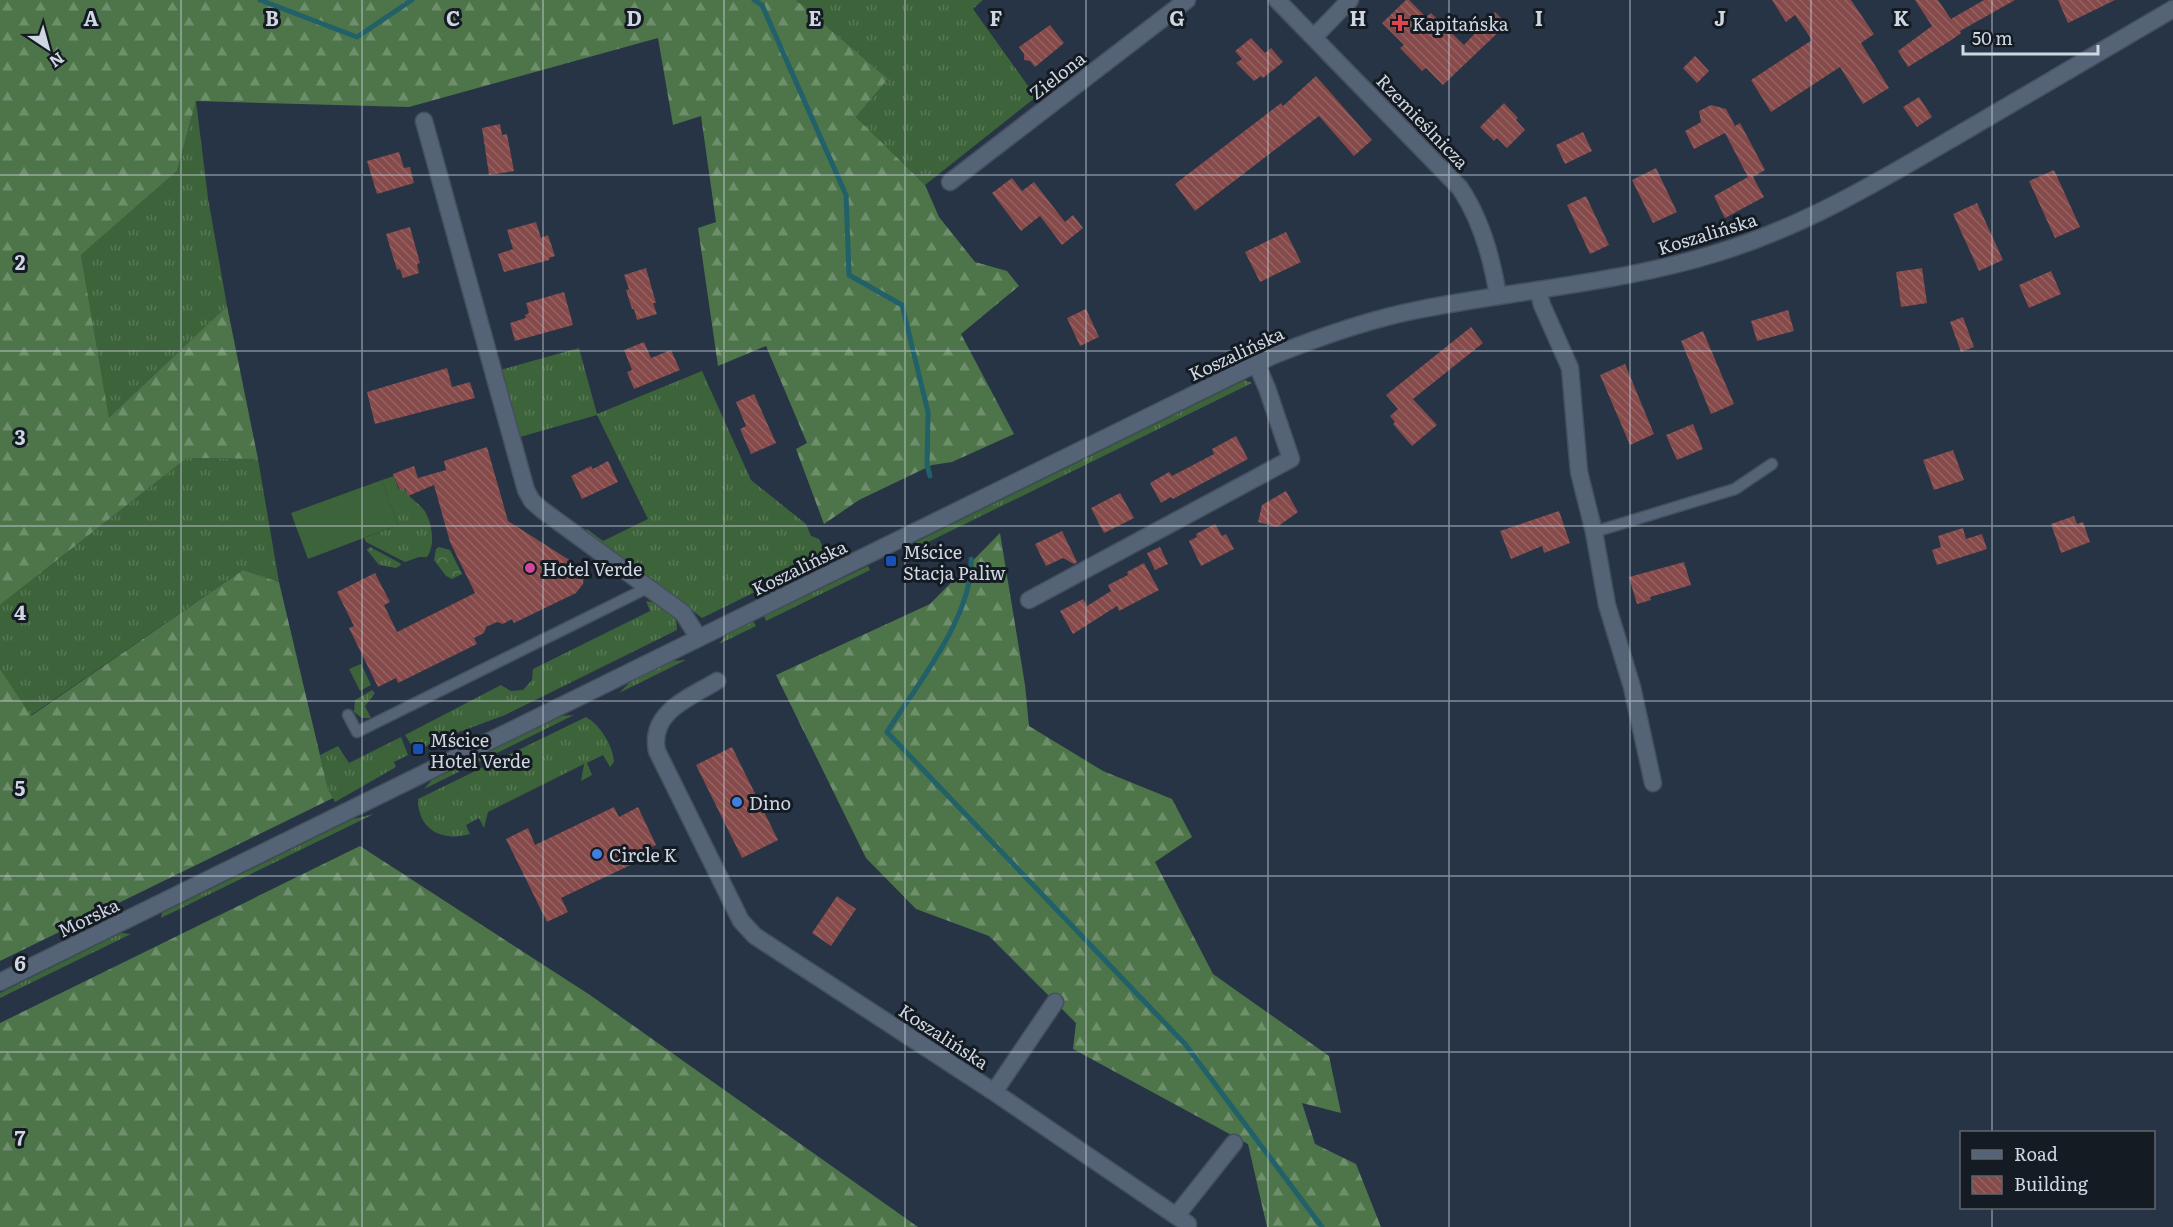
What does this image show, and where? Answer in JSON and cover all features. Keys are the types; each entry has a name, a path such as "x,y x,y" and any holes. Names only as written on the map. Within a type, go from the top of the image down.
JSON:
{"street":[{"name":"Zielona","path":"950,182 1187,0"},
{"name":"Rzemieślnicza","path":"1276,0 1460,188 1479,222 1493,266 1498,296"},
{"path":"1314,37 1350,0"},
{"name":"Koszalińska","path":"340,815 1256,363 1319,338 1416,310 1636,273 1689,261 1753,241 1806,219 1892,174 2173,9"},
{"path":"424,121 526,490 532,501 541,509 683,613 698,637"},
{"path":"1538,290 1542,305 1570,368 1579,472 1594,532 1606,605 1632,687 1653,783"},
{"path":"1029,600 1291,459 1256,363"},
{"name":"Koszalińska","path":"717,681 672,708 663,716 655,740 657,751 741,921 755,936 994,1092 1182,1220 1234,1143"},
{"name":"Morska","path":"0,982 340,815"},
{"path":"994,1092 1055,1002"}],"lane":[{"path":"1594,532 1736,489 1772,464"},
{"path":"348,715 357,732 649,587"}],"green space":[{"path":"0,0 796,0 888,79 856,117 925,185 939,217 975,262 1007,271 1019,286 961,334 1014,434 952,462 932,465 859,500 824,524 796,449 807,443 766,346 718,366 698,228 716,222 701,116 673,125 658,38 409,107 196,101 177,171 81,255 109,418 227,306 258,459 187,458 0,605"},
{"path":"796,0 983,0 973,9 1036,97 925,185 856,117 888,79"},
{"path":"196,101 208,198 227,306 109,419 81,255 177,171"},
{"path":"579,348 597,414 702,371 751,480 806,524 811,536 819,539 824,553 824,560 820,567 761,596 757,591 702,618 626,560 584,533 587,529 603,541 648,519 597,415 520,437 500,370"},
{"path":"1245,380 1252,383 918,547 916,542"},
{"path":"187,458 258,459 279,582 243,570 30,716 0,669 0,605"},
{"path":"394,476 399,490 404,488 427,515 432,540 427,557 405,562 366,542 364,538 398,525 382,480"},
{"path":"382,480 398,525 308,559 291,513"},
{"path":"1000,533 1025,685 1029,726 1103,771 1172,799 1192,837 1155,862 1213,974 1329,1056 1341,1113 1302,1103 1315,1144 1356,1164 1381,1227 1267,1227 1248,1144 1073,1049 1076,1023 989,936 916,909 866,858 776,675 930,604"},
{"path":"370,547 401,565 396,568 379,565 367,550"},
{"path":"439,547 450,550 462,574 452,579 446,576 434,560 436,549"},
{"path":"868,566 870,570 766,621 764,616"},
{"path":"243,570 279,582 328,789 333,798 0,961 0,669 31,716"},
{"path":"646,601 656,603 676,618 677,630 505,715 440,739 416,752 405,735 501,685 511,691 523,690 532,680 533,669 650,611"},
{"path":"753,621 756,626 719,644 727,634"},
{"path":"686,660 619,693 631,681 672,661"},
{"path":"361,664 371,685 360,691 349,669"},
{"path":"372,690 375,693 365,706 371,718 362,718 354,712 355,700"},
{"path":"574,715 424,789 432,780 562,716"},
{"path":"586,717 596,725 608,742 614,762 610,767 603,755 587,763 592,775 581,781 584,764 488,812 484,828 479,818 466,825 470,834 441,835 427,826 422,819 418,799"},
{"path":"401,737 408,755 394,762 396,767 335,802 328,789 320,755 338,746 349,763"},
{"path":"374,814 161,918 162,913 353,819"},
{"path":"360,846 590,995 918,1227 0,1227 0,1023"},
{"path":"121,933 131,934 0,998 0,993"}],"building":[{"path":"1406,0 1409,0 1426,17 1431,13 1464,45 1495,12 1507,24 1443,85 1426,68 1422,71 1400,48 1404,45 1382,23"},
{"path":"1772,0 1851,0 1874,34 1861,43 1889,88 1863,104 1840,67 1771,112 1751,80 1812,40 1795,15 1786,22"},
{"path":"1915,0 1938,0 1951,19 1984,0 2015,0 1960,31 1961,33 1953,39 1908,67 1898,51 1932,26"},
{"path":"2058,0 2115,0 2068,23"},
{"path":"1050,25 1064,43 1035,67 1030,61 1024,60 1024,54 1019,47"},
{"path":"1251,38 1265,53 1271,48 1283,62 1263,78 1261,76 1254,81 1236,63 1242,59 1235,51"},
{"path":"1695,56 1709,71 1697,83 1683,68"},
{"path":"1316,76 1372,140 1354,156 1319,116 1195,211 1175,184 1281,103 1283,106"},
{"path":"1919,97 1932,117 1917,127 1903,107"},
{"path":"1504,103 1518,118 1516,120 1525,130 1507,148 1497,138 1494,141 1480,127"},
{"path":"1711,105 1726,109 1735,126 1740,123 1765,170 1753,177 1764,197 1725,218 1714,196 1748,177 1725,133 1694,149 1685,131 1701,122 1699,111"},
{"path":"500,124 502,135 507,134 514,171 489,175 482,128"},
{"path":"1583,132 1592,151 1565,164 1556,145"},
{"path":"399,152 404,168 410,167 414,183 377,194 367,161"},
{"path":"1656,168 1677,212 1653,223 1632,180"},
{"path":"2054,170 2080,227 2055,238 2029,181"},
{"path":"1012,178 1022,191 1034,182 1065,222 1073,215 1083,228 1062,245 1040,216 1021,231 992,193"},
{"path":"1586,196 1609,245 1590,254 1567,205"},
{"path":"1977,203 2003,260 1979,271 1953,214"},
{"path":"536,222 541,238 548,235 555,256 549,260 504,272 498,254 513,249 507,230"},
{"path":"410,227 420,263 417,264 419,273 403,278 400,269 397,270 386,234"},
{"path":"1286,232 1301,262 1260,282 1245,252"},
{"path":"646,268 657,314 637,320 626,290 629,289 624,275"},
{"path":"1922,268 1927,303 1901,307 1896,272"},
{"path":"2051,271 2061,294 2029,308 2019,285"},
{"path":"564,292 573,325 515,341 510,323 526,318 525,315 529,313 526,303"},
{"path":"1086,309 1099,337 1080,346 1067,318"},
{"path":"1788,310 1794,331 1757,341 1751,321"},
{"path":"1963,317 1974,347 1961,352 1950,322"},
{"path":"1471,327 1483,343 1413,399 1437,425 1412,446 1393,424 1395,422 1390,416 1398,409 1386,395"},
{"path":"1703,331 1734,404 1711,414 1681,341"},
{"path":"644,342 651,358 671,350 680,370 634,389 627,372 632,370 624,350"},
{"path":"1625,364 1654,434 1630,445 1600,375"},
{"path":"447,368 452,387 470,382 475,398 375,424 367,392"},
{"path":"754,394 776,443 751,454 740,429 746,426 736,402"},
{"path":"1693,424 1703,449 1677,460 1666,435"},
{"path":"1236,436 1248,459 1173,499 1171,497 1161,503 1150,483 1169,472 1172,476 1214,454 1212,449"},
{"name":"Hotel Verde","path":"487,447 508,521 577,565 584,576 583,584 576,593 514,623 512,619 503,624 497,622 486,627 484,633 474,638 477,644 398,683 396,678 378,687 349,628 354,626 337,592 375,573 390,602 384,605 397,632 475,593 450,542 434,485 408,496 405,488 400,490 393,474 414,466 418,478 446,470 444,461"},
{"path":"1953,450 1964,480 1934,490 1923,460"},
{"path":"608,461 618,482 582,499 571,476"},
{"path":"1286,491 1298,512 1277,527 1258,522 1262,505"},
{"path":"1120,493 1134,518 1104,533 1091,508"},
{"path":"1559,511 1570,543 1544,553 1542,546 1511,559 1500,531"},
{"path":"2074,516 2077,524 2083,522 2090,542 2061,553 2051,524"},
{"path":"1215,524 1222,536 1226,534 1234,549 1201,566 1189,541 1197,537 1196,534"},
{"path":"1963,528 1966,539 1982,534 1987,549 1937,565 1932,550 1941,547 1938,536"},
{"path":"1062,531 1077,562 1074,564 1063,558 1046,566 1035,544"},
{"path":"1160,547 1168,564 1155,570 1147,553"},
{"path":"1684,562 1691,585 1650,597 1651,600 1637,604 1629,577"},
{"path":"1144,563 1159,590 1119,611 1117,606 1073,634 1060,611 1083,599 1087,606 1111,591 1108,585 1128,575 1127,572"},
{"name":"Dino","path":"732,747 778,840 742,858 696,765"},
{"path":"614,807 619,817 638,807 656,845 637,855 639,861 561,898 568,912 547,922 506,839 528,828 535,845"},
{"path":"837,896 856,909 831,946 812,933"}],"waterway":[{"path":"260,0 357,37 412,0"},
{"path":"754,0 762,5 846,195 849,275 902,305 928,412 927,465 930,476"},
{"path":"971,559 969,580 954,626 928,671 887,732 1185,1044 1322,1227"}],"place":[{"name":"Kapitańska","path":"1400,23"},
{"name":"Mścice Stacja Paliw","path":"891,561"},
{"name":"Hotel Verde","path":"530,568"},
{"name":"Mścice Hotel Verde","path":"418,749"},
{"name":"Dino","path":"737,802"},
{"name":"Circle K","path":"597,854"}]}
